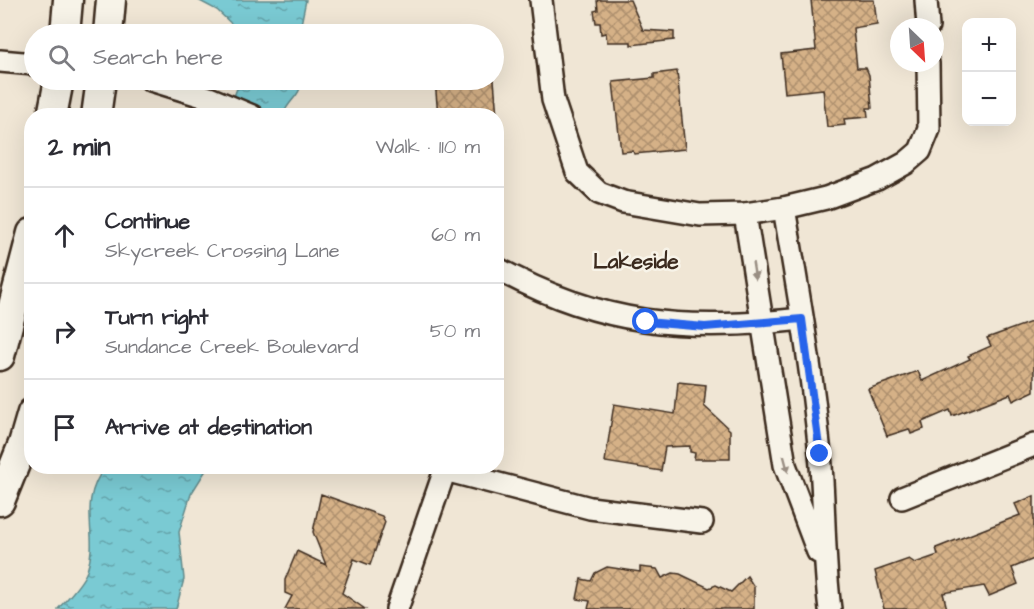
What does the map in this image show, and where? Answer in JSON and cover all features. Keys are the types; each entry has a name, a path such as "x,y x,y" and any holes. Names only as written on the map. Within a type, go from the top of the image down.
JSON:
{"main road":[{"path":"66,24 68,0"},
{"path":"109,24 111,0"},
{"path":"54,108 57,90"},
{"path":"97,108 100,90"},
{"path":"0,356 24,264"},
{"path":"0,501 24,441"}],"street":[{"path":"541,0 553,100 577,172 599,193 623,202 700,215 745,214 826,198 877,179 906,163 920,151 929,129 928,72"},
{"path":"926,0 927,18"},
{"path":"0,61 24,63"},
{"path":"183,90 233,108"},
{"path":"784,208 820,454 825,570 830,609"},
{"path":"745,214 785,465 825,570"},
{"path":"504,272 583,307 646,322 705,327 802,319"},
{"path":"902,498 1034,445"},
{"path":"397,609 444,474"},
{"path":"460,474 590,508 702,522"}],"water":[{"path":"198,0 306,0 301,24 232,24 217,10"},
{"path":"236,90 299,90 286,108 230,108"},
{"path":"100,474 204,474 191,494 179,532 184,579 176,609 58,609 78,586 87,571 91,544 90,507 96,481"}],"building":[{"path":"597,0 630,0 643,30 674,32 674,40 631,45 631,42 607,42 606,33 601,34 600,23 596,23 594,11 598,10"},
{"path":"811,0 874,0 877,24 853,28 857,68 866,68 869,75 872,108 867,108 868,117 844,119 845,125 827,127 823,89 785,93 781,54 816,50"},
{"path":"677,71 685,149 634,154 633,151 621,152 613,82 654,78 654,74"},
{"path":"436,90 495,90 496,108 437,108"},
{"path":"1034,321 1034,391 1013,401 1010,394 952,416 950,410 922,422 924,429 911,434 909,429 887,436 868,389 918,371 922,381 970,359 968,356 991,346 987,338"},
{"path":"678,382 706,385 704,406 730,430 730,459 694,459 695,453 690,452 690,446 665,447 661,471 605,462 614,404 675,414"},
{"path":"321,494 382,516 385,522 370,565 354,559 342,593 365,609 285,609 292,596 285,593 285,580 297,551 326,565 313,532"},
{"path":"1034,496 1034,559 1012,568 1018,584 989,596 984,586 943,593 947,609 884,609 875,571 909,559 915,563 938,555 936,548 1020,515 1015,504"},
{"path":"607,567 640,572 640,567 657,569 662,578 673,573 680,574 709,588 716,585 731,592 747,576 754,587 754,609 588,609 590,601 577,599 581,579 591,581 595,573"}],"district":[{"name":"Lakeside","path":"636,261"}],"route":[{"path":"646,322 705,327 802,319 820,454"}]}
